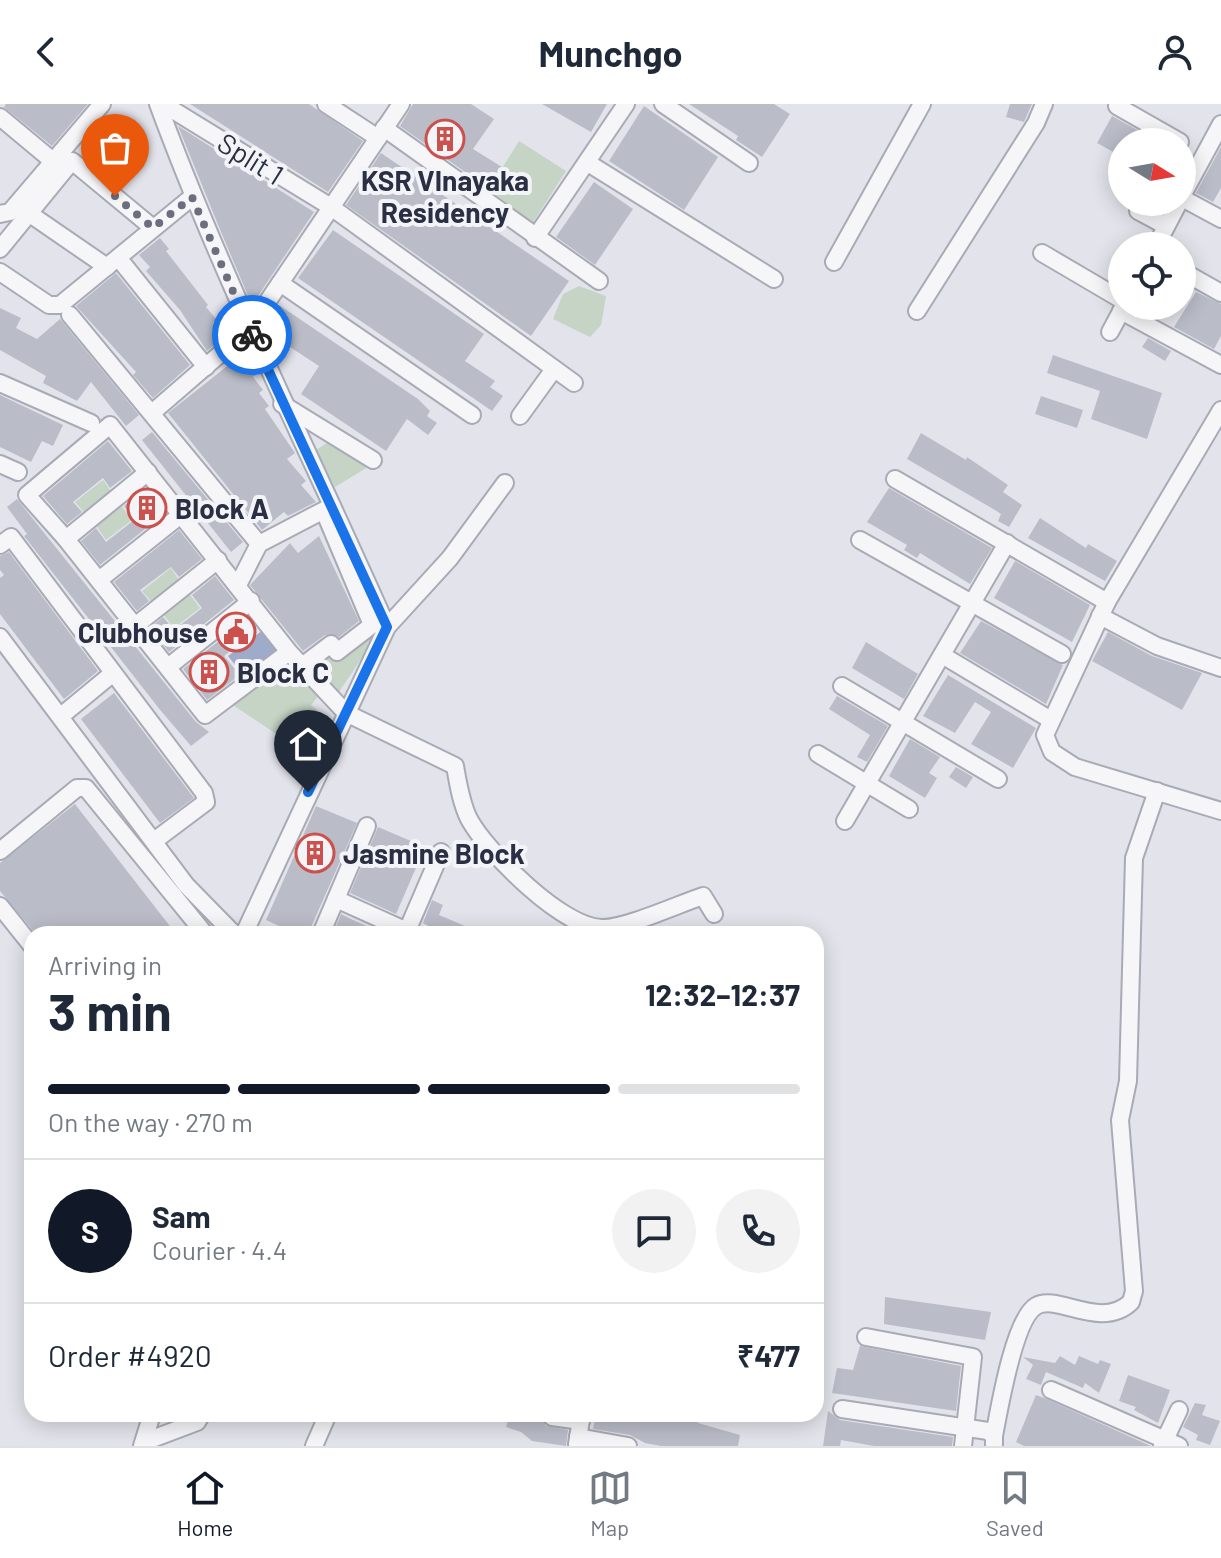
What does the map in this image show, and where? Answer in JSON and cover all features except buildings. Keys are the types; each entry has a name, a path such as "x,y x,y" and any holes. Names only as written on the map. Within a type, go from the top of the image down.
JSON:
{"street":[{"path":"0,214 10,212 102,104"},
{"path":"160,104 192,197 249,329 328,508 387,627"},
{"name":"Split 1","path":"160,104 335,210 574,383"},
{"path":"326,104 381,133 599,281"},
{"path":"153,412 249,329 335,210 401,104"},
{"path":"535,238 626,104"},
{"path":"663,104 749,163"},
{"path":"834,262 922,104"},
{"path":"917,311 1036,123 1044,104"},
{"path":"1117,106 1156,128"},
{"path":"0,117 54,162"},
{"path":"1196,170 1219,134"},
{"path":"1196,150 1204,155"},
{"path":"0,249 27,212 72,161 153,228"},
{"path":"588,163 774,279"},
{"path":"0,272 54,307 192,197"},
{"path":"1196,206 1221,219"},
{"path":"27,212 107,267"},
{"path":"1147,216 1166,226"},
{"path":"1163,232 1172,216"},
{"path":"1042,253 1108,296"},
{"path":"124,265 206,367"},
{"path":"1196,279 1221,293"},
{"path":"280,283 472,415"},
{"path":"70,315 259,544"},
{"path":"1110,332 1115,320"},
{"path":"1147,320 1221,365"},
{"path":"520,416 554,369"},
{"path":"0,383 91,423"},
{"path":"282,404 373,460"},
{"path":"1221,410 1214,438 1103,609 1045,735 1052,752 1075,767 1221,811"},
{"path":"289,652 205,715 66,539 27,495 110,425 289,652 346,713 455,766 467,816 496,858 511,867 537,897 595,926"},
{"path":"0,464 18,472"},
{"path":"66,539 148,472"},
{"path":"895,479 1007,543 1157,646 1221,668"},
{"path":"248,926 387,627 450,558 505,483"},
{"path":"238,585 259,544 328,508"},
{"path":"302,666 329,645 337,652 372,625 328,508"},
{"path":"99,580 182,514"},
{"path":"0,545 11,537 207,798 154,841"},
{"path":"860,540 1062,654"},
{"path":"845,821 1007,543"},
{"path":"135,626 218,560"},
{"path":"168,667 251,601"},
{"path":"0,637 186,885 226,926"},
{"path":"942,655 1051,720"},
{"path":"61,716 112,674"},
{"path":"842,686 998,779"},
{"path":"818,754 866,786 909,809"},
{"path":"0,851 77,788 90,792 199,926"},
{"path":"994,1441 1010,1361 1027,1314 1037,1305 1049,1303 1070,1309 1112,1313 1123,1310 1131,1302 1134,1291 1120,1120 1128,1081 1134,858 1157,791"},
{"path":"324,926 367,826"},
{"path":"413,926 441,852"},
{"path":"609,926 703,896 714,914"},
{"path":"336,899 395,926"},
{"path":"0,906 24,936"},
{"path":"866,1337 970,1355 975,1363 963,1446"},
{"path":"1051,1390 1169,1444 1179,1410"},
{"path":"842,1409 988,1431 994,1441"},
{"path":"143,1444 150,1422"},
{"path":"143,1444 197,1422"},
{"path":"314,1446 324,1422"},
{"path":"579,1430 628,1446"}],"green space":[{"path":"519,141 566,171 532,224 486,194"},
{"path":"579,286 606,296 601,325 590,337 553,319 563,294"},
{"path":"330,441 368,467 335,487 316,450"},
{"path":"103,480 115,497 89,518 75,502"},
{"path":"117,500 132,520 106,540 93,521"},
{"path":"171,568 183,586 156,607 142,591"},
{"path":"185,588 200,608 174,628 159,609"},
{"path":"382,628 337,695 308,664"},
{"path":"286,661 320,694 311,705 323,715 300,750 233,705"}],"water":[{"path":"263,630 281,653 246,679 228,656"}],"way so far":[{"path":"115,196 153,228 192,197 252,335"}],"place":[{"name":"KSR VInayaka Residency","path":"445,139"},
{"name":"Block A","path":"147,508"},
{"name":"Clubhouse","path":"236,632"},
{"name":"Block C","path":"209,672"},
{"name":"Jasmine Block","path":"315,853"}],"route":[{"path":"252,335 282,404 328,493 387,627 308,792"}]}
